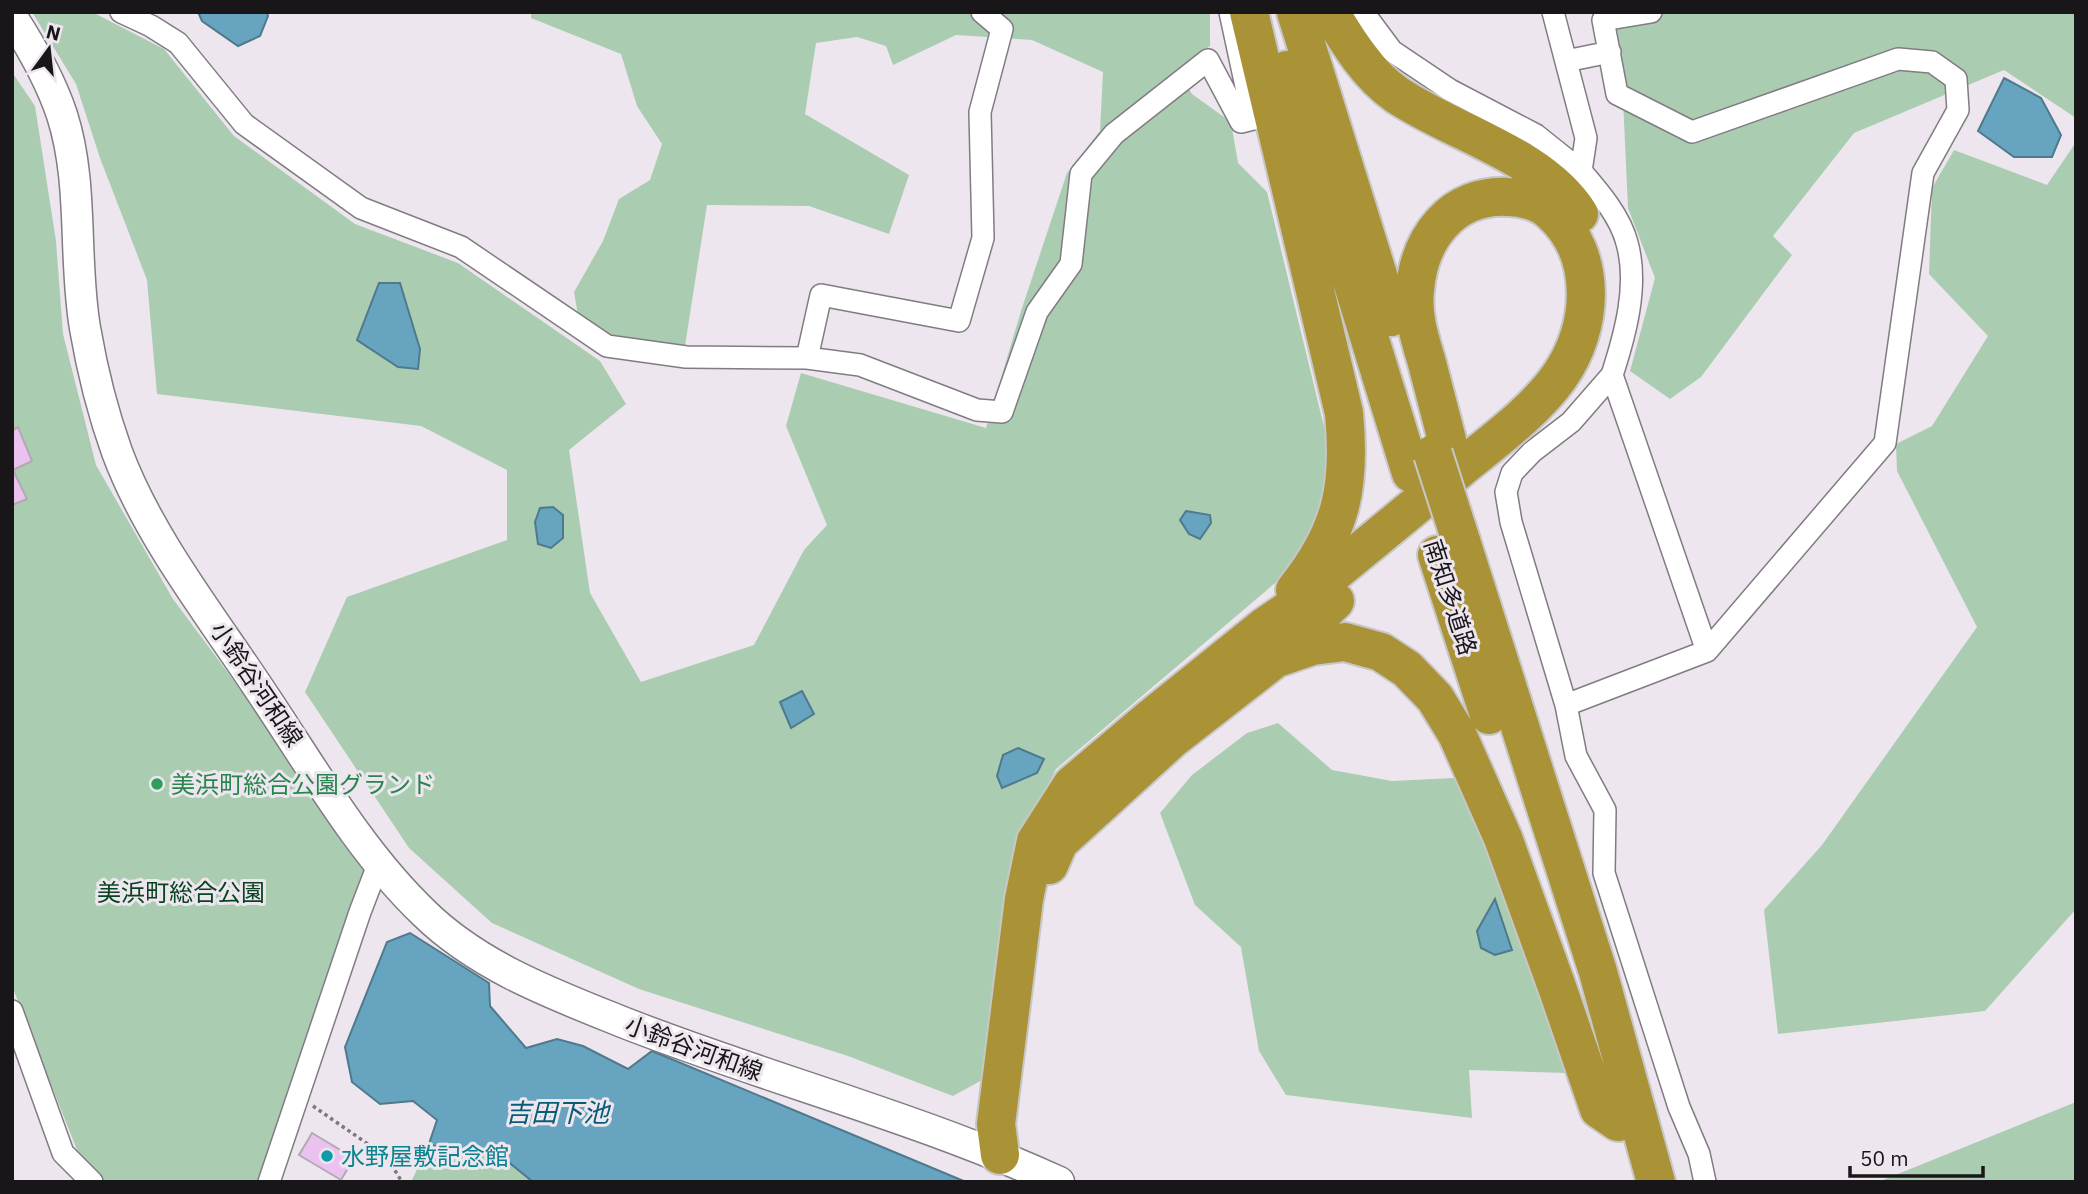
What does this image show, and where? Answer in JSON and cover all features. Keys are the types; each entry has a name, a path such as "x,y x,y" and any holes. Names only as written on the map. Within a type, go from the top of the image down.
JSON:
{"highway":[{"path":"1249,12 1344,412 1347,447 1346,485 1335,524 1270,642"},
{"name":"南知多道路","path":"1269,12 1430,456 1516,711 1598,972 1656,1182"},
{"name":"南知多道路","path":"1296,12 1362,219 1430,456"},
{"path":"1000,1155 996,1124 1024,899 1036,841 1072,785 1151,718 1270,642 1399,540 1511,445 1550,408 1584,370 1595,347 1604,299 1604,275 1598,251 1573,206 1554,186 1518,159 1447,124 1395,93 1364,63 1330,12"},
{"path":"1270,642 1286,612 1496,439 1560,377 1576,345 1586,311 1586,274 1575,241 1551,211 1522,197 1496,196 1477,199 1458,209 1446,219 1427,243 1419,264 1414,316 1430,456"},
{"name":"南知多道路","path":"1457,539 1569,960 1618,1122 1631,1182"},
{"path":"1270,642 1312,646 1345,642 1381,652 1407,669 1435,698 1457,734 1503,838 1558,987 1598,1109 1618,1122"}],"main road":[{"name":"小鈴谷河和線","path":"12,16 42,63 62,116 71,152 85,326 112,436 136,497 175,562 378,865 426,916 467,948 514,975 579,1005 656,1035 1000,1155 1059,1182"}],"street":[{"path":"121,12 159,19 244,124 361,208 461,247 607,346 686,357 807,359 860,365 977,410 1002,412 1037,312 1071,264 1081,174 1114,134 1208,60 1241,122 1253,119 1230,12"},
{"path":"807,359 821,295 959,321 983,238 980,113 1002,29 982,12"},
{"path":"1363,12 1392,51 1450,90 1536,135 1581,171 1610,207 1627,242 1632,275 1624,339 1612,375 1572,422 1532,452 1512,473 1506,492 1511,522 1566,705 1576,757 1605,810 1604,873 1679,1107 1699,1154 1705,1182"},
{"path":"1553,12 1586,138 1581,171"},
{"path":"1566,705 1707,652 1885,443 1923,173 1958,110 1956,79 1931,62 1898,59 1692,132 1617,94 1603,20 1651,12"},
{"path":"1566,61 1610,52"},
{"path":"1612,375 1707,652"},
{"path":"269,1182 378,865"},
{"path":"12,1011 63,1153 92,1182"}],"path":[{"path":"312,1106 375,1149 390,1162 402,1182"}],"green space":[{"path":"32,12 92,12 164,49 234,136 355,224 458,263 600,361 626,404 569,450 590,593 641,682 754,645 804,550 827,525 786,426 801,373 986,428 1067,173 1100,131 1103,72 1032,40 956,35 893,65 886,46 857,37 816,43 805,114 909,175 889,234 809,206 707,205 685,346 615,338 579,321 574,292 603,241 619,199 650,180 662,144 637,106 621,54 531,18 531,12 1210,12 1210,46 1178,71 1192,94 1231,122 1238,163 1267,192 1326,435 1327,487 1313,527 1281,578 1056,769 1024,834 984,1079 953,1096 848,1056 639,989 492,923 409,848 305,692 347,597 507,540 507,470 421,426 157,394 147,280 100,158 76,84"},
{"path":"1604,12 2076,12 2076,118 2004,70 1854,133 1773,236 1792,255 1701,377 1670,399 1630,371 1655,278 1628,208 1621,55"},
{"name":"美浜町総合公園","path":"12,72 35,106 56,241 63,334 96,465 173,599 368,861 262,1175 256,1182 106,1182 79,1155 12,986"},
{"path":"2076,142 2076,909 1985,1011 1778,1034 1764,910 1822,845 1977,627 1897,471 1896,444 1932,426 1988,336 1929,274 1932,188 1954,150 2047,185"},
{"path":"1278,723 1332,770 1392,781 1454,778 1477,800 1568,1073 1469,1070 1472,1118 1286,1095 1259,1051 1241,947 1195,905 1160,813 1192,775 1247,733"},
{"path":"2076,1102 2076,1182 1878,1182"},
{"path":"429,1144 461,1155 489,1147 533,1182 411,1182"}],"water":[{"path":"198,12 267,12 268,16 260,36 238,46 202,21"},
{"path":"2004,78 2041,98 2061,135 2052,157 2014,157 1978,131"},
{"path":"379,283 400,283 420,349 418,369 398,367 357,340"},
{"path":"553,507 563,515 563,538 551,548 538,544 535,522 540,508"},
{"path":"1186,511 1210,515 1211,523 1200,539 1189,534 1180,520"},
{"path":"802,691 814,714 791,728 780,702"},
{"path":"1018,748 1044,759 1037,773 1002,788 997,776 1003,755"},
{"path":"1495,899 1512,950 1495,955 1481,948 1477,931"},
{"name":"吉田下池","path":"410,933 489,983 490,1006 526,1048 557,1039 583,1046 628,1069 652,1051 966,1182 533,1182 490,1147 461,1155 429,1144 437,1120 413,1101 380,1104 352,1082 345,1047 387,942"}],"building":[{"path":"18,427 32,461 13,470 27,499 12,505 12,431"},
{"name":"水野屋敷記念館","path":"312,1133 354,1158 341,1180 299,1155"}],"place":[{"name":"美浜町総合公園グランド","path":"157,784"},
{"name":"水野屋敷記念館","path":"327,1156"}]}
